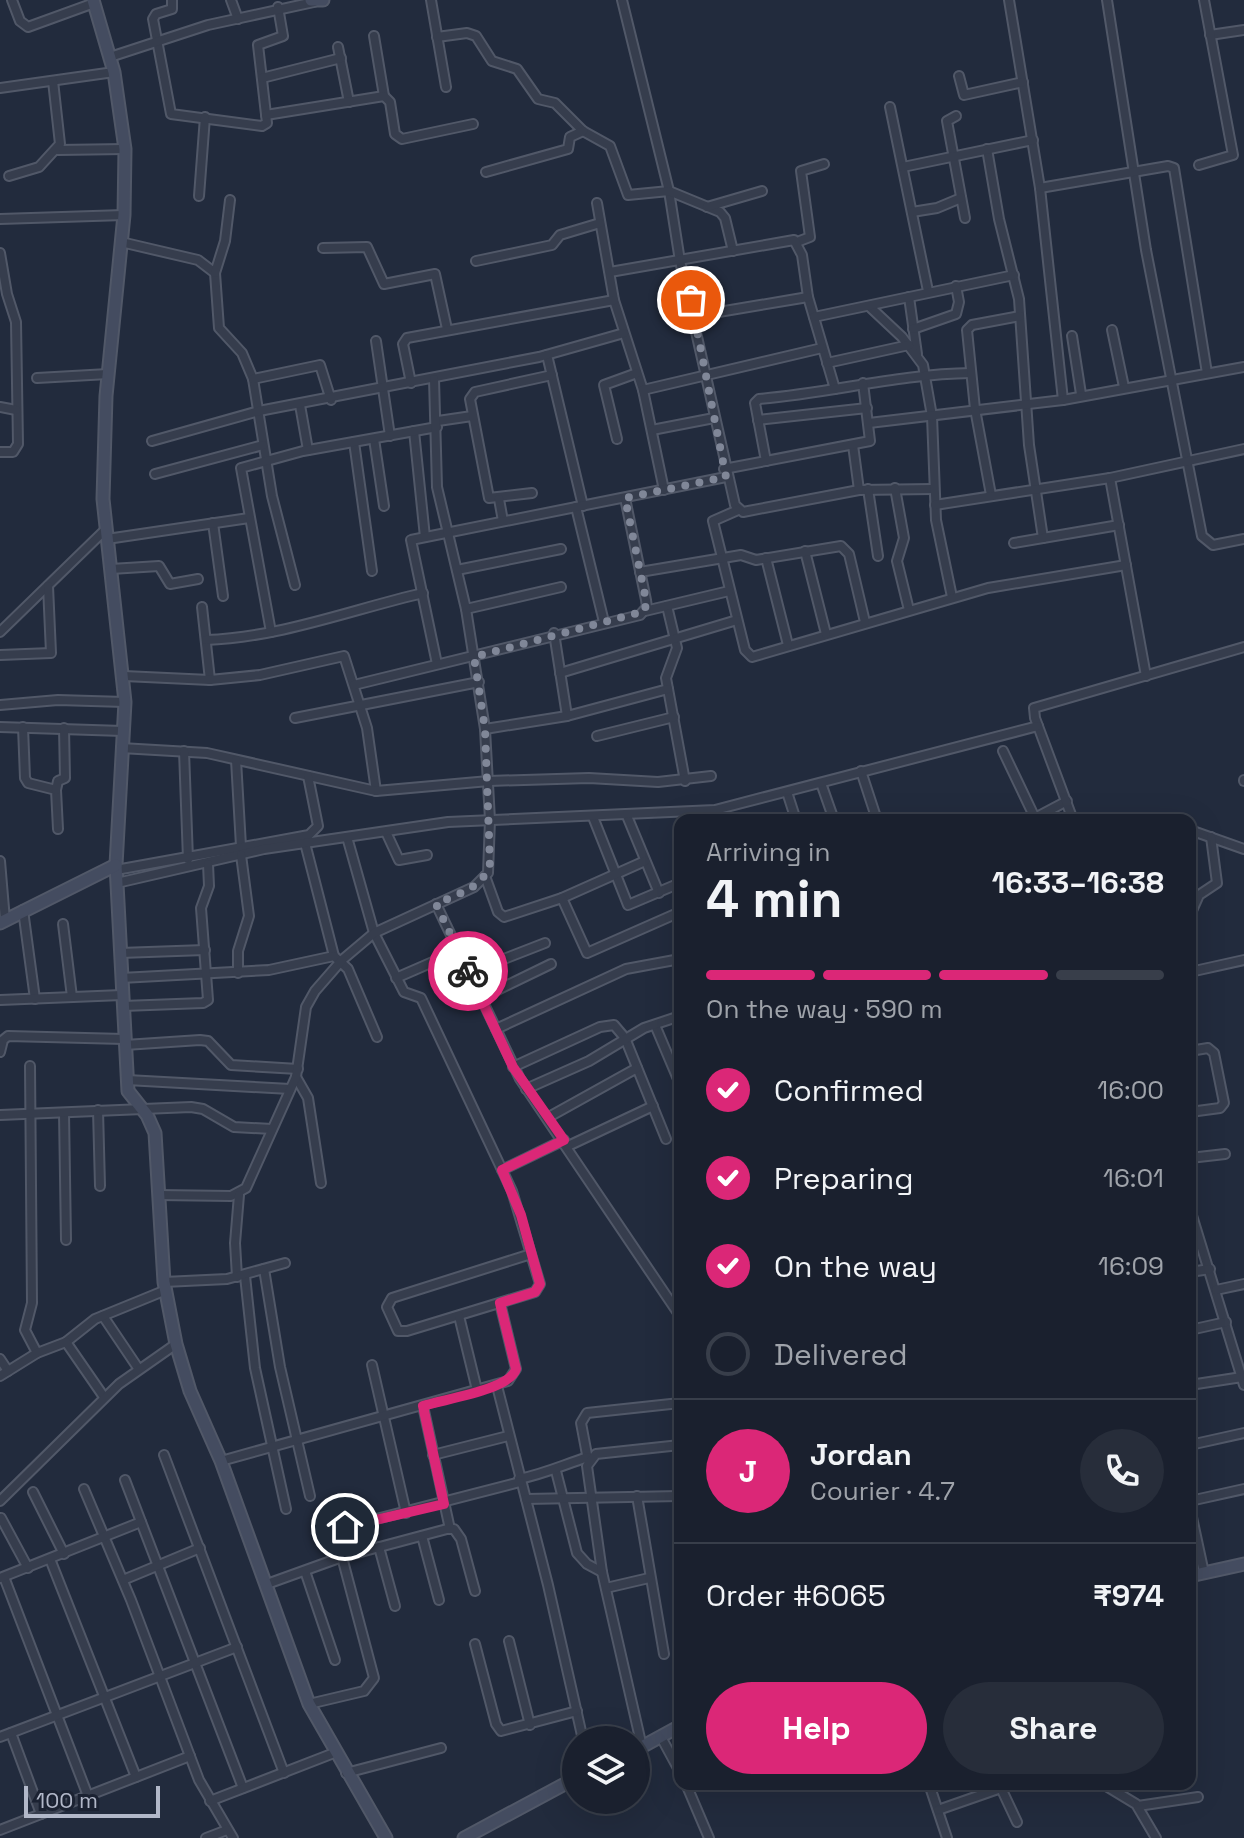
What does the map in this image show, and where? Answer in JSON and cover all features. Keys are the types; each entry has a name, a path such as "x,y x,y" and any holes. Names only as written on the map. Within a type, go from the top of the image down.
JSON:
{"street":[{"path":"12,0 20,21 28,27 94,1 114,72 125,149 124,215 103,447 106,534 125,702 116,874 127,1080 132,1100 152,1123 155,1133 165,1286 176,1344 190,1391 221,1461 309,1704 334,1753 386,1838"},
{"path":"172,0 172,9 153,17 168,109 175,115 265,126 258,45 283,36 278,7"},
{"path":"231,0 238,19"},
{"path":"431,0 446,87"},
{"path":"622,0 669,191 680,261 695,316 725,473 738,510"},
{"path":"1009,0 1040,188 1063,400"},
{"path":"1107,0 1171,379 1204,541 1213,545 1244,539"},
{"path":"1199,165 1233,155 1204,0"},
{"path":"110,57 278,7 316,1"},
{"path":"1210,35 1244,30"},
{"path":"437,37 467,33 476,36 492,61 517,69 534,96 555,103 583,131 610,146 628,195 669,191 707,207 725,218 733,251"},
{"path":"374,36 384,96 390,102 395,134 402,139 473,124"},
{"path":"338,47 349,102"},
{"path":"262,78 341,58"},
{"path":"0,88 114,72"},
{"path":"959,76 964,95 1023,82"},
{"path":"9,176 39,167 58,150 60,136 53,81"},
{"path":"266,115 384,96"},
{"path":"890,107 928,291"},
{"path":"956,116 947,121 965,218"},
{"path":"199,196 205,117"},
{"path":"486,172 568,149 570,137 583,131"},
{"path":"903,167 1033,140"},
{"path":"58,150 125,149"},
{"path":"987,149 1020,316 1025,405 1043,538"},
{"path":"610,272 789,240 797,242 810,237 801,171 824,164"},
{"path":"1040,188 1168,166 1176,172 1207,373"},
{"path":"707,207 762,191"},
{"path":"912,212 937,208 961,198"},
{"path":"230,200 225,241 215,273 219,328 242,353 253,379 263,445 295,585"},
{"path":"597,203 614,300 643,390 664,490"},
{"path":"0,219 124,215"},
{"path":"476,261 552,245 560,235 600,223"},
{"path":"121,242 198,260 215,273"},
{"path":"797,242 805,267 808,297 835,389"},
{"path":"323,248 367,247 384,284 435,274 447,329"},
{"path":"0,253 7,294 16,322 17,448 0,452"},
{"path":"814,317 1014,275"},
{"path":"913,329 956,314 959,308 956,286"},
{"path":"695,316 808,297"},
{"path":"909,297 917,354 925,373 932,416 933,489 952,597"},
{"path":"411,383 404,340 447,329 614,300"},
{"path":"870,307 917,354"},
{"path":"991,495 975,409 970,326 1020,316"},
{"path":"1112,330 1124,387"},
{"path":"152,441 259,411 331,400 547,355 624,333"},
{"path":"1072,336 1081,394"},
{"path":"376,341 390,436"},
{"path":"827,363 909,345"},
{"path":"643,390 705,378 822,348"},
{"path":"547,355 604,622"},
{"path":"253,379 320,365 331,400"},
{"path":"869,423 1063,400 1081,394 1244,367"},
{"path":"617,439 604,385 637,373"},
{"path":"766,461 755,403 759,399 925,373 971,373"},
{"path":"37,378 108,374"},
{"path":"532,493 492,500 487,495 470,399 475,392 552,375"},
{"path":"286,1509 251,1346 235,1243 239,1195 251,1180 297,1073 306,1007 338,958 374,933 474,887 485,876 490,863 485,729 466,609 437,487 438,424 434,379"},
{"path":"437,664 410,542 664,490 766,461 870,441 863,383"},
{"path":"300,405 308,450"},
{"path":"0,407 16,410"},
{"path":"758,420 867,408"},
{"path":"271,632 241,468 308,450 390,436 472,416"},
{"path":"652,430 714,418"},
{"path":"414,431 425,537"},
{"path":"374,439 384,506"},
{"path":"354,442 372,571"},
{"path":"155,474 263,445"},
{"path":"853,445 878,556"},
{"path":"935,505 1110,478 1244,449"},
{"path":"1110,478 1146,676"},
{"path":"895,488 904,538 897,561 909,610"},
{"path":"933,489 864,490 751,511 738,510 713,521 745,650 752,657 999,585 1126,565"},
{"path":"625,498 646,600 645,611"},
{"path":"499,499 503,521"},
{"path":"0,632 106,534 249,518"},
{"path":"213,523 223,596"},
{"path":"1014,543 1119,525"},
{"path":"640,572 741,555 756,560 835,545 846,549 865,622"},
{"path":"457,570 561,549"},
{"path":"805,551 826,634"},
{"path":"766,558 788,645"},
{"path":"111,569 159,566 170,584 198,579"},
{"path":"0,655 51,653 48,586"},
{"path":"466,609 561,587"},
{"path":"354,685 729,591"},
{"path":"206,640 322,622 340,612 423,593"},
{"path":"667,606 677,638 677,648 668,668 668,689 685,781"},
{"path":"202,607 210,680"},
{"path":"560,673 737,620"},
{"path":"554,633 567,716"},
{"path":"1071,814 1035,719 1037,707 1244,647"},
{"path":"124,676 210,680 284,670 340,654 347,660 362,705 376,791"},
{"path":"295,718 479,682"},
{"path":"485,729 567,716 668,689"},
{"path":"0,705 58,700 125,702"},
{"path":"597,736 674,717"},
{"path":"706,814 1035,719"},
{"path":"0,727 123,731"},
{"path":"23,727 26,781 56,790"},
{"path":"58,829 56,790 57,782 65,778 64,728"},
{"path":"121,748 184,751 376,791 489,781 685,781 711,776"},
{"path":"184,751 188,859"},
{"path":"1003,751 1031,814"},
{"path":"236,760 241,850 249,916 238,951 238,973"},
{"path":"861,771 875,814"},
{"path":"116,874 208,864 241,850 315,832 318,826 308,776"},
{"path":"821,783 832,814"},
{"path":"787,792 794,814"},
{"path":"1042,814 1067,801"},
{"path":"627,816 659,893"},
{"path":"0,861 2,922 23,910 116,874 241,850 490,817 674,817"},
{"path":"593,817 613,875 628,905 674,886"},
{"path":"386,832 399,860 427,855"},
{"path":"1196,832 1244,849"},
{"path":"347,837 374,933 404,992 421,998 502,1170 521,1215 531,1254 539,1288 459,1316 401,1331 392,1324 387,1304 392,1298 531,1254"},
{"path":"1196,902 1199,895 1217,883 1211,837"},
{"path":"305,843 338,958 377,1037"},
{"path":"485,876 498,912 504,917 562,898 645,861"},
{"path":"0,1000 72,997 203,1003 208,1000 201,908 209,886 208,864"},
{"path":"562,898 587,953 674,915"},
{"path":"436,904 513,1067 674,1307"},
{"path":"23,910 35,999"},
{"path":"63,924 72,997"},
{"path":"468,973 545,943"},
{"path":"120,953 205,950"},
{"path":"396,978 458,951"},
{"path":"121,978 238,973 338,958"},
{"path":"496,1029 626,969 674,960"},
{"path":"1196,971 1244,960"},
{"path":"481,998 551,964"},
{"path":"526,1089 589,1061 625,1038 674,1018"},
{"path":"513,1067 600,1027 614,1025 625,1038 666,1139"},
{"path":"655,1025 674,1070"},
{"path":"0,1052 3,1040 8,1036 125,1042 200,1040 208,1041 231,1065 297,1073"},
{"path":"1196,1051 1212,1050 1224,1103 1220,1108 1196,1111"},
{"path":"30,1066 32,1303 25,1330 37,1353"},
{"path":"547,1118 637,1068"},
{"path":"297,1073 308,1098 321,1183"},
{"path":"127,1080 290,1089"},
{"path":"502,1170 653,1106"},
{"path":"0,1115 140,1107 203,1109 234,1127 272,1129"},
{"path":"98,1110 100,1186"},
{"path":"64,1113 66,1240"},
{"path":"1196,1157 1225,1154"},
{"path":"158,1195 239,1195"},
{"path":"1196,1233 1210,1269 1243,1381 1196,1385"},
{"path":"0,1359 4,1374 37,1353 66,1342 82,1326 165,1286 241,1276 285,1263"},
{"path":"264,1269 310,1496"},
{"path":"1196,1271 1210,1269"},
{"path":"1216,1290 1244,1284"},
{"path":"221,1461 297,1437 497,1386 512,1377 516,1369 500,1303"},
{"path":"103,1316 138,1368"},
{"path":"459,1316 477,1390"},
{"path":"1196,1329 1226,1322"},
{"path":"66,1342 104,1397"},
{"path":"0,1501 32,1473 104,1397 138,1368 176,1344"},
{"path":"372,1365 406,1513"},
{"path":"497,1386 580,1726"},
{"path":"634,1726 602,1572 581,1423 587,1413 674,1404"},
{"path":"423,1406 450,1529 461,1539 475,1591"},
{"path":"1196,1444 1244,1433"},
{"path":"433,1455 508,1436"},
{"path":"345,1527 444,1504 556,1471 596,1454 674,1446"},
{"path":"164,1455 284,1773"},
{"path":"556,1471 577,1553 587,1564 602,1572"},
{"path":"125,1480 243,1788"},
{"path":"84,1489 123,1580 190,1756 210,1801 233,1838"},
{"path":"1196,1500 1244,1489"},
{"path":"33,1492 64,1554"},
{"path":"637,1496 664,1654"},
{"path":"526,1499 674,1496"},
{"path":"1,1518 28,1568"},
{"path":"88,1796 2,1577 141,1522"},
{"path":"267,1584 342,1557 450,1529"},
{"path":"422,1536 439,1600"},
{"path":"1196,1536 1204,1573"},
{"path":"379,1547 395,1606"},
{"path":"123,1580 200,1548"},
{"path":"309,1704 364,1691 374,1678 342,1557"},
{"path":"50,1559 136,1777"},
{"path":"1196,1575 1244,1564"},
{"path":"305,1571 335,1660"},
{"path":"606,1588 649,1578"},
{"path":"509,1641 530,1725"},
{"path":"475,1644 498,1729 505,1732 577,1711"},
{"path":"0,1737 237,1647"},
{"path":"650,1742 674,1729"},
{"path":"11,1733 41,1814"},
{"path":"661,1737 674,1761"},
{"path":"346,1773 441,1748"},
{"path":"210,1801 334,1753"},
{"path":"0,1830 190,1756"},
{"path":"464,1838 562,1786"},
{"path":"689,1790 709,1838"},
{"path":"931,1790 947,1838"},
{"path":"938,1810 995,1790"},
{"path":"1002,1790 1017,1822"},
{"path":"1113,1790 1138,1806 1156,1838"},
{"path":"1138,1806 1198,1797"},
{"path":"206,1838 227,1830"}],"way so far":[{"path":"468,971 436,904 474,887 488,873 490,863 485,729 474,657 531,639 640,615 645,611 646,600 625,498 726,477 691,300"}],"route":[{"path":"345,1527 444,1504 423,1406 497,1386 512,1377 516,1369 500,1303 535,1292 540,1284 521,1215 502,1170 564,1140 513,1067 468,971"}]}
